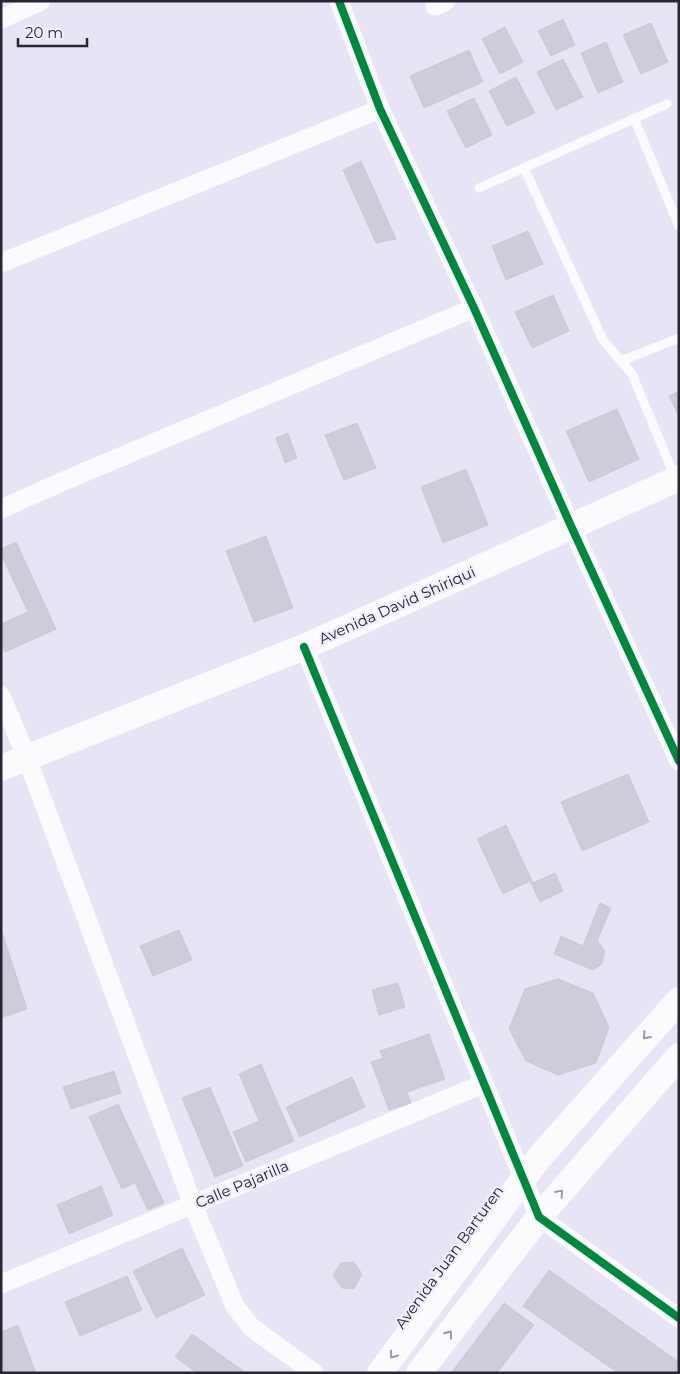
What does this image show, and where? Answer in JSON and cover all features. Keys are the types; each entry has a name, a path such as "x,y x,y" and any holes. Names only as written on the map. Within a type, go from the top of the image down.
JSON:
{"street":[{"path":"1,19 41,1"},
{"path":"339,1 380,109 474,308 571,526 679,760"},
{"path":"1,264 380,109"},
{"path":"1,510 75,476 474,308"},
{"name":"Avenida David Shiriqui","path":"1,768 304,647 677,478"},
{"path":"304,647 539,1217 679,1318"},
{"path":"1,696 27,758 193,1204 235,1306 251,1327 314,1373"},
{"name":"Avenida Juan Barturen","path":"380,1373 538,1159 679,1000"},
{"path":"419,1373 539,1217 679,1056"},
{"name":"Calle Pajarilla","path":"1,1284 484,1084"}],"lane":[{"path":"479,188 667,104"},
{"path":"634,118 679,226"},
{"path":"524,168 603,340 632,374 677,478"},
{"path":"621,361 679,338"}],"building":[{"path":"563,19 575,45 551,56 538,31"},
{"path":"651,23 668,62 641,74 623,35"},
{"path":"505,27 523,62 500,74 482,39"},
{"path":"606,42 623,82 598,93 581,53"},
{"path":"469,50 483,82 424,108 410,76"},
{"path":"563,59 583,97 556,110 537,72"},
{"path":"516,77 535,113 507,126 489,91"},
{"path":"474,98 492,135 466,148 447,111"},
{"path":"361,161 396,239 376,243 343,170"},
{"path":"528,231 543,264 506,280 492,246"},
{"path":"553,295 569,331 532,348 515,312"},
{"path":"679,391 679,416 669,396"},
{"path":"617,409 639,459 589,482 566,431"},
{"path":"357,423 376,468 344,480 325,435"},
{"path":"288,433 297,458 285,463 276,438"},
{"path":"466,469 488,525 443,543 421,487"},
{"path":"266,536 293,608 254,622 226,551"},
{"path":"16,542 56,629 5,652 1,642 1,624 28,612 1,554 1,549"},
{"path":"628,774 649,822 582,851 561,802"},
{"path":"506,825 533,883 555,873 563,891 540,902 530,881 503,894 477,839"},
{"path":"600,903 611,908 597,941 605,951 602,964 593,970 554,954 561,936 583,946"},
{"path":"1,929 27,1009 1,1018"},
{"path":"179,930 192,960 153,976 140,946"},
{"path":"558,979 593,993 609,1027 596,1063 558,1075 526,1061 509,1029 525,989"},
{"path":"398,983 405,1007 379,1015 372,990"},
{"path":"429,1034 445,1079 407,1092 411,1103 389,1110 371,1062 383,1058 380,1051"},
{"path":"261,1064 294,1141 246,1162 233,1132 259,1121 239,1074"},
{"path":"114,1071 121,1093 71,1109 63,1087"},
{"path":"352,1077 365,1107 300,1137 286,1107"},
{"path":"210,1087 243,1166 215,1177 182,1098"},
{"path":"118,1104 164,1203 148,1210 135,1183 122,1189 89,1117"},
{"path":"101,1186 113,1215 69,1234 57,1205"},
{"path":"182,1248 205,1295 156,1318 133,1271"},
{"path":"354,1262 362,1274 354,1289 342,1288 333,1275 341,1263"},
{"path":"549,1270 679,1362 679,1373 618,1373 523,1306"},
{"path":"127,1276 142,1310 80,1336 65,1302"},
{"path":"504,1303 534,1325 497,1373 451,1373"},
{"path":"18,1325 36,1373 1,1373 1,1332"},
{"path":"192,1334 246,1373 197,1373 175,1357"}],"cycle path":[{"path":"339,1 380,109 474,308 571,526 679,761"},
{"path":"304,647 539,1217 679,1318"}]}
